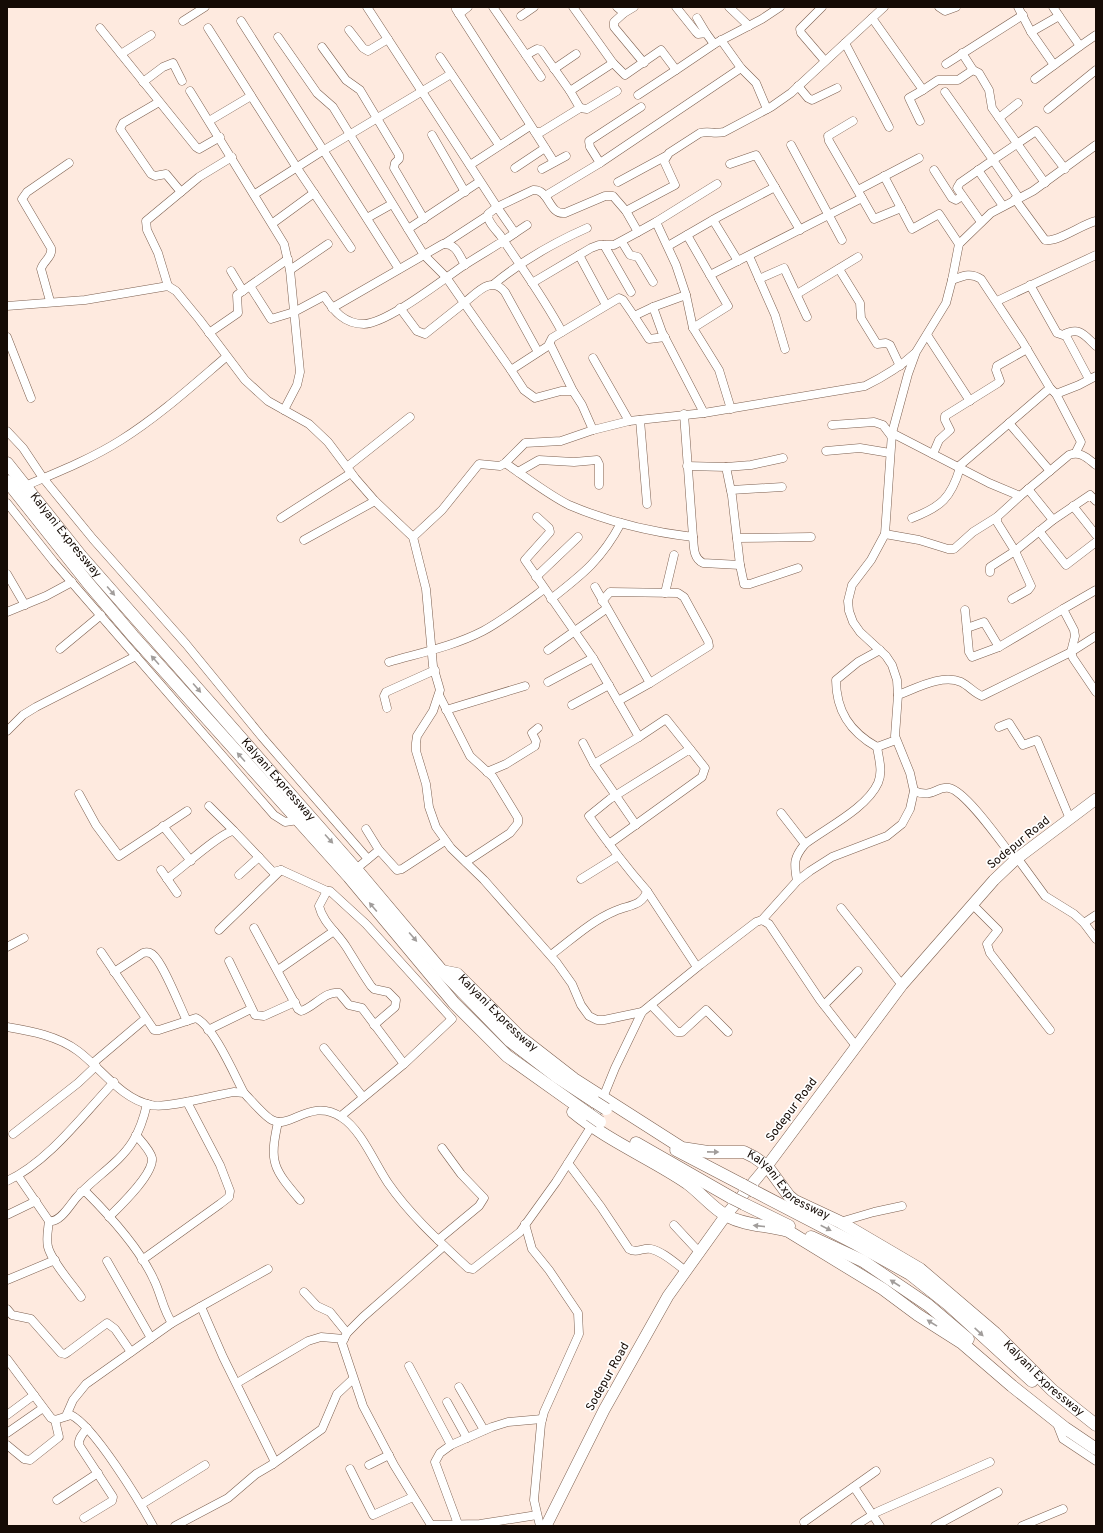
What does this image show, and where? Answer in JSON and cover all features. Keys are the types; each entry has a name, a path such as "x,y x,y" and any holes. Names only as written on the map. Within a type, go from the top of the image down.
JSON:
{"highway":[{"name":"Kalyani Expressway","path":"7,463 17,487 128,630 349,877 433,980 507,1056 594,1121 688,1184 726,1215 748,1224 774,1227 788,1231 846,1265 962,1343 1012,1386 1096,1449"},
{"name":"Kalyani Expressway","path":"17,487 81,556 356,869 442,971 510,1041 557,1078 682,1148 708,1152 744,1152 754,1156 767,1166 789,1196 796,1201 840,1222 887,1248 926,1273 995,1333 1052,1390 1096,1425"},
{"path":"601,1103 638,1130 856,1244 910,1274 949,1305 1008,1360 1096,1434"},
{"path":"594,1121 732,1198 863,1262 928,1305 1016,1381 1096,1441"}],"main road":[{"name":"Sodepur Road","path":"546,1526 604,1410 668,1296 726,1215 767,1166 902,985 994,880 1096,798"}],"street":[{"path":"183,21 205,7"},
{"path":"367,7 470,165 479,182 515,234"},
{"path":"468,7 457,11 554,162"},
{"path":"493,7 541,77"},
{"path":"521,16 534,7"},
{"path":"573,7 613,63 625,74 644,63 661,50 676,70"},
{"path":"617,7 624,14"},
{"path":"634,7 614,22 614,27 644,63"},
{"path":"676,7 698,34 706,33"},
{"path":"729,7 749,26"},
{"path":"638,96 717,42 749,26 780,7"},
{"path":"822,7 800,29 801,33 825,61"},
{"path":"618,182 666,156 700,133 705,132 717,134 724,132 768,109 798,86 884,7"},
{"path":"939,7 945,11 956,7"},
{"path":"1018,7 1031,32 1054,65"},
{"path":"1053,7 1080,46"},
{"path":"946,64 1023,15"},
{"path":"1031,32 1059,16"},
{"path":"697,18 706,33 717,42 756,84 768,109"},
{"path":"872,18 923,90"},
{"path":"241,21 398,269"},
{"path":"100,28 196,147 199,149 203,148 220,137"},
{"path":"208,28 297,168 351,248"},
{"path":"349,30 363,48 368,51 388,39"},
{"path":"121,54 152,35"},
{"path":"1035,79 1096,36"},
{"path":"278,37 317,93 333,107 424,255 446,277 524,390 535,398 561,391 573,391"},
{"path":"845,43 889,127"},
{"path":"322,47 346,80 360,90 378,118 399,155 399,160 395,163 394,168 424,219"},
{"path":"526,55 537,49 541,50 580,108"},
{"path":"962,53 973,70 979,73 988,90 990,102 999,118 1045,182"},
{"path":"554,69 576,54"},
{"path":"440,57 499,145"},
{"path":"143,82 163,67 173,63 182,81"},
{"path":"570,91 613,63"},
{"path":"545,196 600,162 741,68"},
{"path":"920,121 909,98 938,80 958,80 973,70"},
{"path":"1048,109 1096,70"},
{"path":"255,194 324,150 451,74"},
{"path":"798,86 808,98 812,100 837,88"},
{"path":"190,91 273,223 284,244 290,270 300,372 297,385 284,410"},
{"path":"470,165 499,145 533,129 541,132 580,108 587,109 617,91"},
{"path":"945,92 993,160 1045,240 1054,240 1073,230 1096,222"},
{"path":"209,121 251,96"},
{"path":"159,102 123,123 120,129 151,174 155,176 166,174 181,192"},
{"path":"999,118 1018,103"},
{"path":"600,162 590,147 589,141 641,107"},
{"path":"853,121 828,136 829,141 874,219 901,208"},
{"path":"981,222 957,188 960,183 1036,131 1065,169"},
{"path":"432,135 465,192"},
{"path":"791,145 842,240"},
{"path":"232,157 199,177 146,221 147,230 158,253 168,286 176,291 226,357 246,380 268,401 309,424 328,442 375,501 413,537 426,589 434,670 440,690 434,711 418,736 416,743 426,784 432,819 445,841 551,955 572,984 581,1005 589,1016 597,1020 604,1020 642,1012 745,929 762,920 797,881 832,857 887,836 902,824 910,809 914,791 910,773 896,740 895,720 898,695 897,680 892,665 880,650 856,627 849,611 848,601 852,585 871,560 885,534 892,435 908,374 916,352 946,303 959,244 981,222 1003,206 1065,169 1096,145"},
{"path":"515,168 545,148"},
{"path":"730,164 756,155 800,230"},
{"path":"542,169 566,156"},
{"path":"626,211 675,185 664,162 666,156"},
{"path":"710,275 829,216 884,176 919,158"},
{"path":"50,301 41,269 42,265 50,256 51,248 22,199 27,192 69,163"},
{"path":"934,170 952,198 956,200 962,196"},
{"path":"978,170 1003,206"},
{"path":"884,176 912,229 939,214 959,244"},
{"path":"408,229 479,182"},
{"path":"532,283 599,245 614,245 622,242 718,184"},
{"path":"668,246 775,187"},
{"path":"332,308 443,244 488,216 490,211 496,207 533,190 538,190 545,196 555,211 560,213 565,213 605,196 613,196 626,211 638,232"},
{"path":"273,223 314,193"},
{"path":"367,218 392,204"},
{"path":"488,216 520,263 562,332"},
{"path":"713,220 738,261"},
{"path":"656,222 676,265 686,295 692,328 719,370 731,409"},
{"path":"250,286 271,319 294,312 324,296 332,308 346,320 365,324 376,321 400,308 527,225"},
{"path":"400,308 417,331 425,334 486,286 494,284 520,263 540,250 587,228"},
{"path":"687,235 728,306 692,328"},
{"path":"622,242 630,255 637,256 639,258 653,282"},
{"path":"443,244 450,243 465,265"},
{"path":"290,270 328,244"},
{"path":"604,245 631,292"},
{"path":"579,255 606,305"},
{"path":"997,301 1096,255"},
{"path":"749,256 775,316 785,349"},
{"path":"797,294 858,257"},
{"path":"209,333 238,313 237,295 288,258"},
{"path":"759,279 784,268 807,317"},
{"path":"839,269 860,303 861,318 877,344 888,343 900,366"},
{"path":"231,272 242,291"},
{"path":"885,534 919,540 948,549 954,549 973,532 996,517 1069,455 1076,452 1081,442 1053,391 997,301 981,279 974,274 952,280"},
{"path":"494,284 501,286 505,292 538,352"},
{"path":"1030,285 1057,334 1060,336 1072,330 1078,331 1096,346"},
{"path":"7,306 50,301 85,300 168,286"},
{"path":"634,316 652,307 686,295"},
{"path":"511,370 550,344 552,338 619,298 622,298 649,339 665,337"},
{"path":"652,307 665,337 704,413"},
{"path":"912,518 929,512 944,500 952,491 959,468 1009,423 1053,391 1093,378 1065,334"},
{"path":"927,335 970,401"},
{"path":"7,337 31,398"},
{"path":"550,344 573,391 582,405 593,430"},
{"path":"933,454 940,440 950,430 945,420 945,416 998,383 1000,381 996,370 997,366 1026,349"},
{"path":"413,537 442,510 479,464 500,466 525,443 561,441 593,430 629,421 731,409 865,386 900,366 916,352"},
{"path":"17,487 41,479 81,462 121,440 154,417 226,357"},
{"path":"593,358 629,421"},
{"path":"684,414 695,554 699,561 703,563 740,566"},
{"path":"282,518 349,470 410,417"},
{"path":"640,420 647,504"},
{"path":"832,425 874,422 883,425 892,435 989,483 1020,496"},
{"path":"1009,423 1050,471"},
{"path":"7,431 22,448 41,479 368,859"},
{"path":"826,451 860,448 890,453"},
{"path":"1076,452 1084,455 1096,465"},
{"path":"687,466 726,467 751,465 783,458"},
{"path":"518,472 539,460 574,462 595,460 599,464 599,485"},
{"path":"505,463 570,505 621,523 654,532 693,536"},
{"path":"726,467 731,490 742,582 747,585 798,568"},
{"path":"731,490 782,487"},
{"path":"1028,489 1053,520"},
{"path":"990,572 990,568 1015,551 1073,506 1090,495 1096,501"},
{"path":"304,540 375,501"},
{"path":"7,503 101,616 274,815 285,822 298,820"},
{"path":"1073,506 1096,535"},
{"path":"537,517 550,530 525,558 544,590 593,658 639,737"},
{"path":"996,517 997,522 1015,551 1031,586 1028,590 1012,599"},
{"path":"551,599 597,561 610,543 621,523"},
{"path":"1039,531 1066,565 1096,542"},
{"path":"536,577 578,537"},
{"path":"737,538 811,537"},
{"path":"665,593 674,555"},
{"path":"7,574 25,605"},
{"path":"7,612 72,582"},
{"path":"595,587 606,609 650,683"},
{"path":"389,662 432,649 482,631 507,616 544,590"},
{"path":"966,610 970,656 976,656 999,647 1096,590"},
{"path":"602,601 610,592 678,593 684,597 708,641 709,646 618,701"},
{"path":"548,650 606,609"},
{"path":"1063,609 1074,630 1075,636 1071,652 1073,658 1096,692"},
{"path":"60,649 101,616"},
{"path":"967,628 984,622 999,647"},
{"path":"898,695 938,681 951,680 962,683 977,695 982,696 1071,652 1096,636"},
{"path":"797,881 795,865 796,854 805,844 871,795 878,783 881,767 877,747 867,741 851,727 839,707 836,680 858,662 880,650"},
{"path":"7,731 23,715 36,707 136,656"},
{"path":"548,682 593,658"},
{"path":"387,708 384,696 386,692 434,670"},
{"path":"572,705 609,685"},
{"path":"446,710 525,686"},
{"path":"439,695 470,756 488,772 502,790 518,818 518,823 510,832 466,862"},
{"path":"594,764 666,719 705,768 702,777 609,844"},
{"path":"999,727 1009,723 1024,744 1037,740 1070,819"},
{"path":"488,772 506,764 535,746 536,741 532,733 538,728"},
{"path":"877,747 896,740"},
{"path":"583,743 594,764 636,825"},
{"path":"690,749 615,796 589,816 618,856 647,891 697,967"},
{"path":"914,791 927,795 944,788 949,788 956,791 985,821 1050,900 1067,909 1084,923 1096,939"},
{"path":"79,794 96,824 119,856 187,811"},
{"path":"209,806 274,872 280,870 326,891 330,891 366,924 452,1019 404,1064 341,1116"},
{"path":"781,813 805,844"},
{"path":"163,826 191,861"},
{"path":"366,829 379,850 394,868 399,870 445,841"},
{"path":"167,879 218,838 228,832 234,831"},
{"path":"356,869 379,850"},
{"path":"581,879 618,856"},
{"path":"239,875 259,857"},
{"path":"161,870 177,892"},
{"path":"219,930 280,870"},
{"path":"326,891 319,906 320,912 347,947 355,963 371,986 374,989 388,992 396,1000 395,1007 374,1025"},
{"path":"551,955 587,928 615,910 635,905 645,898 647,891"},
{"path":"973,905 998,930 987,944 987,949 1050,1030"},
{"path":"842,908 902,985"},
{"path":"1084,923 1096,915"},
{"path":"762,920 769,924 824,1005 856,1046"},
{"path":"254,928 301,1011 306,1010 330,993 339,993 349,1005 362,1008 404,1064"},
{"path":"278,970 334,931"},
{"path":"7,948 24,938"},
{"path":"101,952 145,1019 154,1030 159,1030 196,1018 200,1020 217,1041 244,1093 271,1120 278,1122 290,1120 315,1110 327,1111 341,1116 351,1124 389,1184 441,1243 468,1268 473,1269 520,1232 568,1163 594,1121 615,1068 642,1012"},
{"path":"114,972 143,953 151,954 165,974 187,1021"},
{"path":"229,961 255,1015 264,1016 295,1002"},
{"path":"824,1005 858,972"},
{"path":"651,1005 677,1032 682,1032 706,1010 728,1032"},
{"path":"208,1030 251,1009"},
{"path":"13,1134 78,1083 94,1065 145,1019"},
{"path":"7,1027 42,1034 77,1050 128,1095 152,1106 187,1102 234,1092 244,1093"},
{"path":"324,1048 363,1097"},
{"path":"7,1181 18,1176 52,1147 114,1082"},
{"path":"142,1260 220,1204 230,1195 230,1191 220,1165 187,1102"},
{"path":"49,1221 57,1219 81,1192 125,1152 136,1135 147,1104"},
{"path":"278,1122 273,1145 274,1162 288,1186 300,1200"},
{"path":"109,1217 136,1191 151,1164 152,1158 149,1152 136,1135"},
{"path":"442,1148 461,1174 484,1198 479,1206 362,1317 342,1343 363,1406 389,1456 431,1526 480,1524 537,1515"},
{"path":"568,1163 602,1207 629,1249 632,1251 652,1249 662,1254 686,1272"},
{"path":"18,1176 49,1221 47,1236 48,1247 55,1260 81,1297"},
{"path":"81,1192 86,1192 109,1217 142,1260 155,1280 172,1323"},
{"path":"7,1215 36,1201"},
{"path":"840,1222 902,1206"},
{"path":"525,1224 532,1249 578,1313 579,1322 579,1334 542,1419 534,1500 540,1526"},
{"path":"674,1225 700,1253"},
{"path":"7,1280 55,1260"},
{"path":"107,1261 151,1338"},
{"path":"66,1416 80,1390 131,1352 172,1323 268,1269"},
{"path":"304,1292 317,1306 334,1315 346,1336"},
{"path":"200,1307 272,1455 274,1460 273,1464"},
{"path":"7,1309 12,1315 31,1319 61,1353 65,1354 107,1323 115,1328 131,1352"},
{"path":"237,1383 308,1341 321,1337 346,1336"},
{"path":"7,1445 24,1459 30,1460 59,1437 55,1420 51,1418 8,1363"},
{"path":"408,1366 451,1445"},
{"path":"175,1526 228,1498 256,1474 273,1464 322,1429 337,1394 353,1379"},
{"path":"459,1387 484,1430"},
{"path":"7,1415 34,1395"},
{"path":"447,1402 466,1438"},
{"path":"7,1433 43,1408"},
{"path":"55,1420 71,1415 87,1428 142,1504 150,1525"},
{"path":"458,1524 435,1462 440,1453 451,1445 466,1438 508,1422 542,1419"},
{"path":"1056,1420 1062,1439 1096,1461"},
{"path":"84,1518 112,1500 113,1497 79,1445 78,1441 87,1428"},
{"path":"369,1465 389,1456"},
{"path":"855,1526 872,1516 990,1462"},
{"path":"142,1504 205,1465"},
{"path":"350,1469 372,1515 413,1497"},
{"path":"803,1525 876,1471"},
{"path":"57,1500 98,1473"},
{"path":"854,1487 880,1526"},
{"path":"935,1526 998,1492"},
{"path":"1022,1526 1063,1509"}]}
